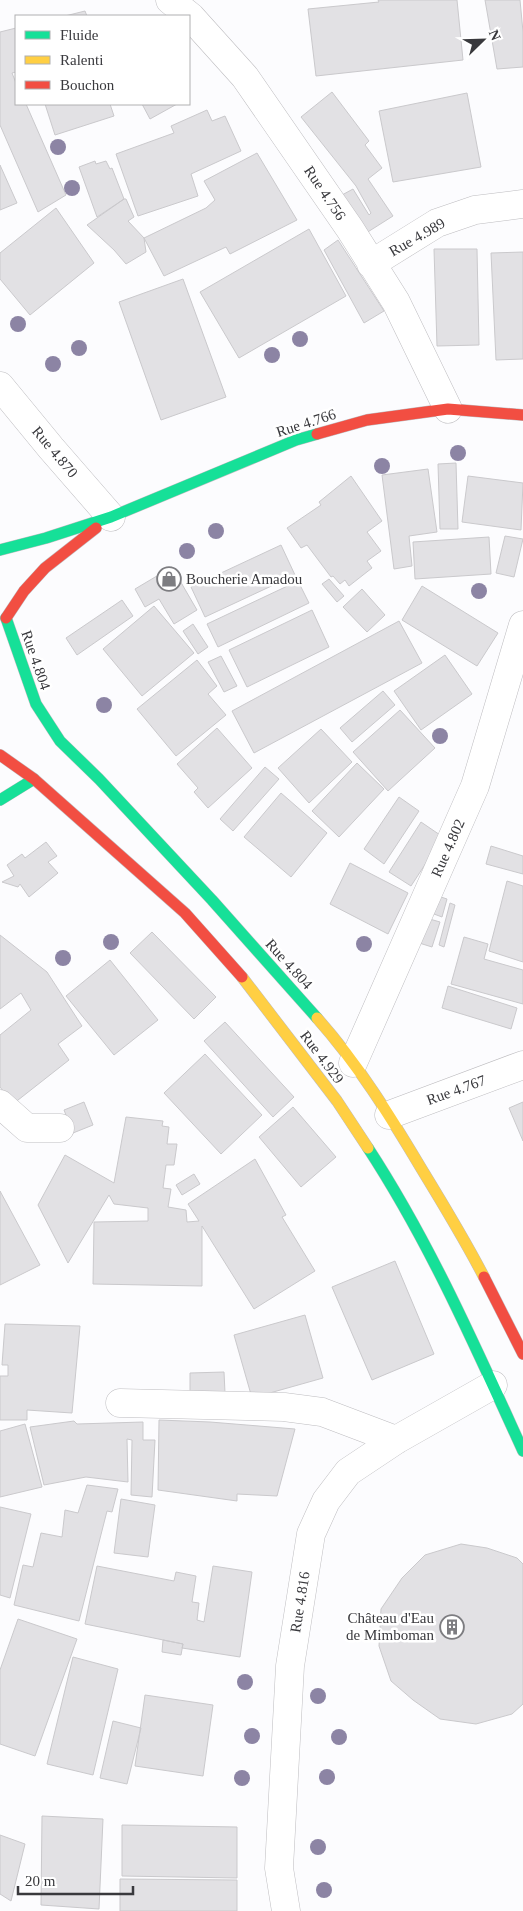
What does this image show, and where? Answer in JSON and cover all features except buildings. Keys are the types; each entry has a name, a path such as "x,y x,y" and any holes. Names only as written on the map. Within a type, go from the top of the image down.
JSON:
{"main road":[{"name":"Rue 4.766","path":"0,550 46,538 111,517 296,440 367,420 448,409 523,415"},
{"name":"Rue 4.766","path":"6,618 24,591 46,568 111,517"},
{"name":"Rue 4.804","path":"2,606 36,704 60,741 99,779 212,900 326,1028 353,1063 390,1115 469,1248 523,1354"},
{"path":"3,650 6,641 6,618"},
{"name":"Rue 4.929","path":"0,755 34,779 185,913 251,988 337,1101 394,1188 425,1246 493,1384 523,1450"},
{"path":"0,800 34,779"}],"street":[{"name":"Rue 4.756","path":"170,0 189,15"},
{"name":"Rue 4.756","path":"190,16 245,77 350,229 396,302 448,409"},
{"name":"Rue 4.989","path":"371,264 437,223 475,210 523,204"},
{"name":"Rue 4.870","path":"0,386 111,517"},
{"name":"Rue 4.802","path":"353,1063 475,786 523,625"},
{"name":"Rue 4.767","path":"390,1115 523,1065"},
{"path":"0,1104 27,1128 60,1128"},
{"name":"Rue 4.816","path":"286,1911 278,1868 290,1666 311,1534 326,1500 348,1472 396,1440 493,1384"},
{"path":"120,1403 302,1409 322,1412 396,1440"}],"traffic: fast":[{"path":"0,550 46,538 111,517 296,440 317,434"},
{"path":"6,618 36,704 60,741 99,779 212,900 317,1018"},
{"path":"0,800 34,779"},
{"path":"368,1148 391,1184 432,1258 470,1335 523,1451"}],"traffic: slow":[{"path":"242,977 337,1101 368,1148"},
{"path":"317,1018 360,1072 385,1110 454,1222 484,1277"}],"traffic: jam":[{"path":"317,434 367,420 448,409 523,415"},
{"path":"6,618 24,591 45,568 96,528"},
{"path":"0,755 34,779 185,913 242,977"},
{"path":"484,1277 523,1354"}],"place":[{"name":"Boucherie Amadou","path":"169,579"},
{"name":"Château d'Eau de Mimboman","path":"452,1627"}]}
